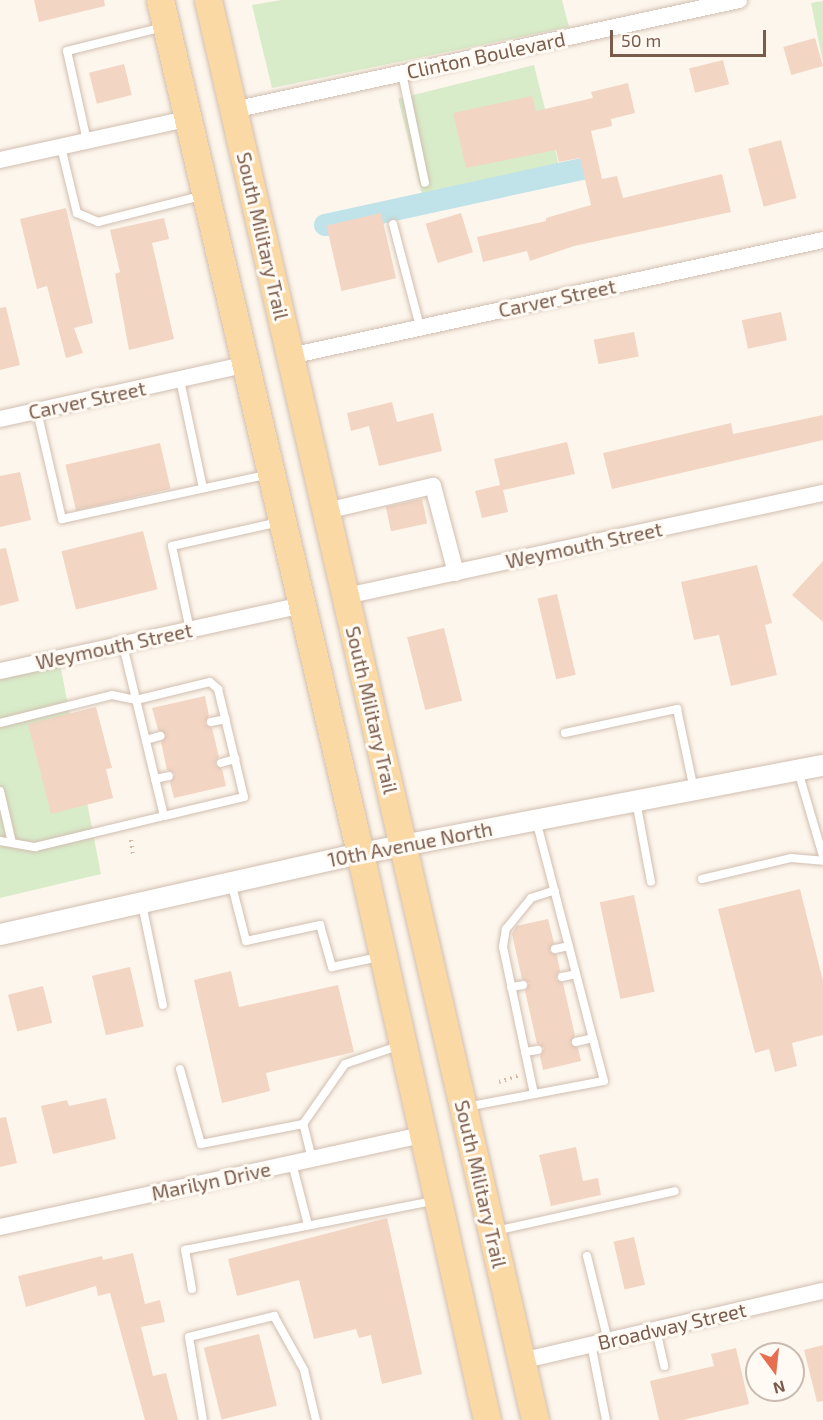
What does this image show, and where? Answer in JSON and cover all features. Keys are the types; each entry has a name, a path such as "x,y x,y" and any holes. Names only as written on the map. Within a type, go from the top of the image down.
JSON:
{"main road":[{"path":"160,0 299,606 360,853 421,1135 487,1420"},
{"name":"South Military Trail","path":"208,0 536,1420"}],"street":[{"name":"Clinton Boulevard","path":"233,110 739,0"},
{"path":"0,160 187,119"},
{"name":"Carver Street","path":"290,356 823,240"},
{"name":"Carver Street","path":"0,419 244,365"},
{"path":"326,511 433,486 456,573"},
{"name":"Weymouth Street","path":"346,596 823,493"},
{"name":"Weymouth Street","path":"0,671 299,606"},
{"name":"10th Avenue North","path":"0,934 360,853 823,765"},
{"name":"Marilyn Drive","path":"0,1227 421,1135"},
{"name":"Broadway Street","path":"521,1361 823,1291"}],"lane":[{"path":"87,141 68,51 166,27"},
{"path":"402,73 424,183"},
{"path":"61,147 77,213 98,222 205,195"},
{"path":"393,224 420,327"},
{"path":"180,380 203,488"},
{"path":"37,411 62,519 269,474"},
{"path":"190,630 172,546 280,522"},
{"path":"123,645 164,816"},
{"path":"0,723 112,695 136,700 210,682 218,689 244,797 36,847 0,841"},
{"path":"564,733 677,709 694,790"},
{"path":"211,722 226,719"},
{"path":"146,740 160,736"},
{"path":"221,763 235,759"},
{"path":"798,770 823,856"},
{"path":"155,779 169,776"},
{"path":"0,791 12,843"},
{"path":"635,801 651,882"},
{"path":"463,1108 604,1081 536,820"},
{"path":"702,879 791,858 823,861"},
{"path":"231,882 246,941 320,924 332,967 382,957"},
{"path":"534,1094 506,960 506,929 531,898 555,890"},
{"path":"142,903 163,1005"},
{"path":"555,949 569,946"},
{"path":"506,960 517,957"},
{"path":"562,977 576,974"},
{"path":"511,987 523,985"},
{"path":"576,1042 593,1038"},
{"path":"180,1070 201,1144 303,1124 345,1065 402,1045"},
{"path":"525,1052 538,1050"},
{"path":"303,1124 312,1159"},
{"path":"292,1163 308,1225"},
{"path":"492,1232 675,1191"},
{"path":"192,1289 185,1250 436,1200"},
{"path":"587,1256 599,1343 606,1420"},
{"path":"204,1420 189,1337 274,1316 304,1370 316,1420"},
{"path":"656,1330 664,1366"}],"path":[{"path":"131,840 133,855"}],"green space":[{"path":"281,0 562,0 569,27 272,88 252,5"},
{"path":"823,1 823,63 811,3"},
{"path":"534,65 560,170 424,204 398,99"},
{"path":"59,659 101,874 0,898 0,671"}],"building":[{"path":"34,0 104,0 105,6 39,22"},
{"path":"815,38 823,66 791,75 783,47"},
{"path":"723,60 729,84 695,93 689,68"},
{"path":"124,64 132,95 97,104 89,73"},
{"path":"628,83 635,113 611,119 612,126 591,131 602,179 617,176 623,198 722,174 731,212 574,246 530,261 527,251 483,262 477,237 546,221 546,218 591,205 580,158 559,162 556,150 466,168 453,113 532,96 536,111 593,98 591,92"},
{"path":"781,140 797,198 764,207 748,149"},
{"path":"66,208 93,323 74,328 83,353 66,358 47,286 37,289 20,219"},
{"path":"381,213 396,278 342,291 326,226"},
{"path":"461,213 473,252 438,263 426,224"},
{"path":"164,218 169,239 152,243 174,339 129,350 115,274 120,272 110,230"},
{"path":"6,307 20,365 0,370 0,308"},
{"path":"781,312 787,340 748,349 742,320"},
{"path":"634,332 639,357 599,364 594,340"},
{"path":"392,402 397,422 433,413 442,451 379,466 369,426 351,431 347,413"},
{"path":"823,415 823,440 612,489 603,453 731,423 733,434"},
{"path":"567,442 575,474 503,490 508,512 482,518 475,491 500,485 494,459"},
{"path":"160,443 171,489 76,511 65,465"},
{"path":"20,472 31,520 0,527 0,476"},
{"path":"422,499 427,523 391,531 386,507"},
{"path":"143,531 158,589 76,610 61,551"},
{"path":"6,548 19,601 0,606 0,549"},
{"path":"823,561 823,622 792,595"},
{"path":"757,565 772,623 765,625 777,675 731,686 719,635 694,640 681,582"},
{"path":"557,594 576,675 556,679 538,598"},
{"path":"444,628 462,701 425,710 407,637"},
{"path":"205,696 209,716 205,724 212,728 219,757 215,764 222,769 226,786 174,798 170,782 175,774 167,770 161,742 166,735 158,730 152,708"},
{"path":"96,707 112,768 106,769 113,798 51,814 28,724"},
{"path":"800,889 823,981 823,1035 792,1043 797,1066 775,1072 769,1049 755,1053 718,909"},
{"path":"634,895 655,992 620,999 600,902"},
{"path":"548,919 554,943 549,951 557,955 560,971 556,979 563,983 575,1036 570,1043 578,1048 581,1061 543,1070 540,1056 544,1048 537,1044 525,991 529,983 522,979 512,934 516,926"},
{"path":"130,967 144,1026 106,1035 92,976"},
{"path":"231,971 239,1007 338,985 354,1052 266,1073 270,1091 222,1103 194,980"},
{"path":"43,986 52,1023 17,1032 8,995"},
{"path":"106,1098 116,1139 53,1154 41,1106 67,1100 69,1106"},
{"path":"6,1117 17,1163 0,1167 0,1118"},
{"path":"576,1147 583,1181 598,1178 601,1195 551,1206 539,1155"},
{"path":"387,1218 422,1374 382,1384 371,1335 359,1338 356,1329 314,1339 299,1280 237,1296 228,1259"},
{"path":"634,1237 645,1285 625,1289 614,1242"},
{"path":"133,1253 145,1304 160,1300 165,1322 141,1327 153,1376 166,1373 178,1420 145,1420 110,1293 98,1296 96,1286 26,1307 18,1276 102,1256 103,1260"},
{"path":"259,1334 277,1406 222,1420 204,1348"},
{"path":"823,1345 823,1401 817,1402 805,1350"},
{"path":"736,1348 745,1387 745,1402 749,1404 683,1420 659,1420 650,1381 714,1366 711,1354"}],"waterway":[{"path":"325,225 581,169"}]}
